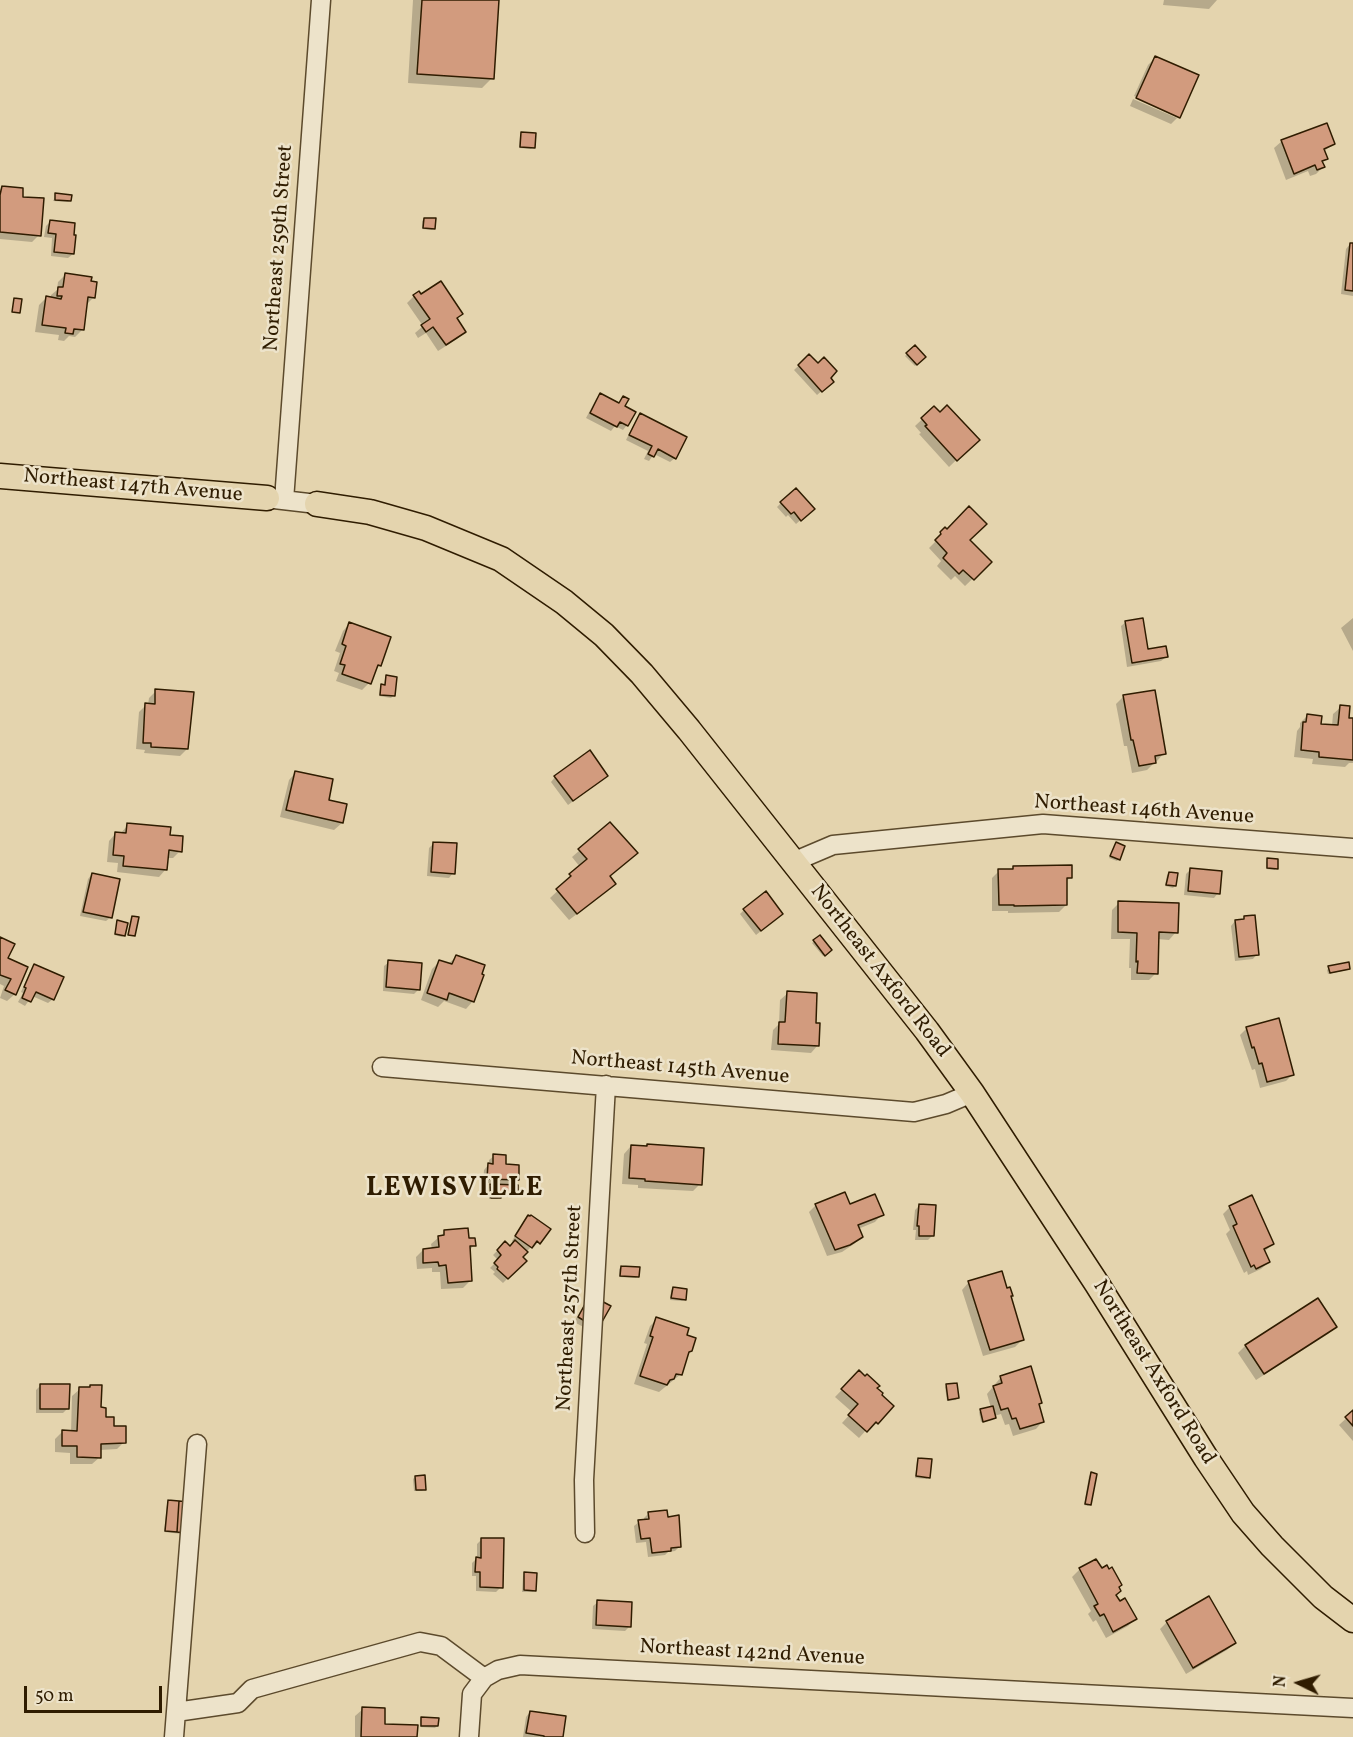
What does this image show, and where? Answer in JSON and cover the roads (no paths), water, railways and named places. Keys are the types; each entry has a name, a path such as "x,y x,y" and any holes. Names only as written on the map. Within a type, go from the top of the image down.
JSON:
{"main road":[{"name":"Northeast 147th Avenue","path":"0,476 276,499"},
{"name":"Northeast Axford Road","path":"317,504 370,512 426,528 501,559 564,602 604,635 642,674 927,1031 972,1094 1097,1284 1243,1513 1323,1597 1353,1620"}],"street":[{"name":"Northeast 259th Street","path":"276,499 321,0"},
{"name":"Northeast Axford Road","path":"276,499 317,504"},
{"name":"Northeast 146th Avenue","path":"793,862 833,845 1043,824 1353,848"},
{"name":"Northeast 145th Avenue","path":"382,1066 914,1112 946,1104 972,1094"},
{"name":"Northeast 257th Street","path":"585,1533 584,1480 606,1085"},
{"path":"174,1737 197,1444"},
{"path":"176,1712 238,1703 252,1689 420,1642 441,1646 484,1678 472,1694 469,1737"},
{"name":"Northeast 142nd Avenue","path":"484,1678 498,1670 520,1665 1353,1708"}],"district":[{"name":"LEWISVILLE","path":"455,1190"}]}
